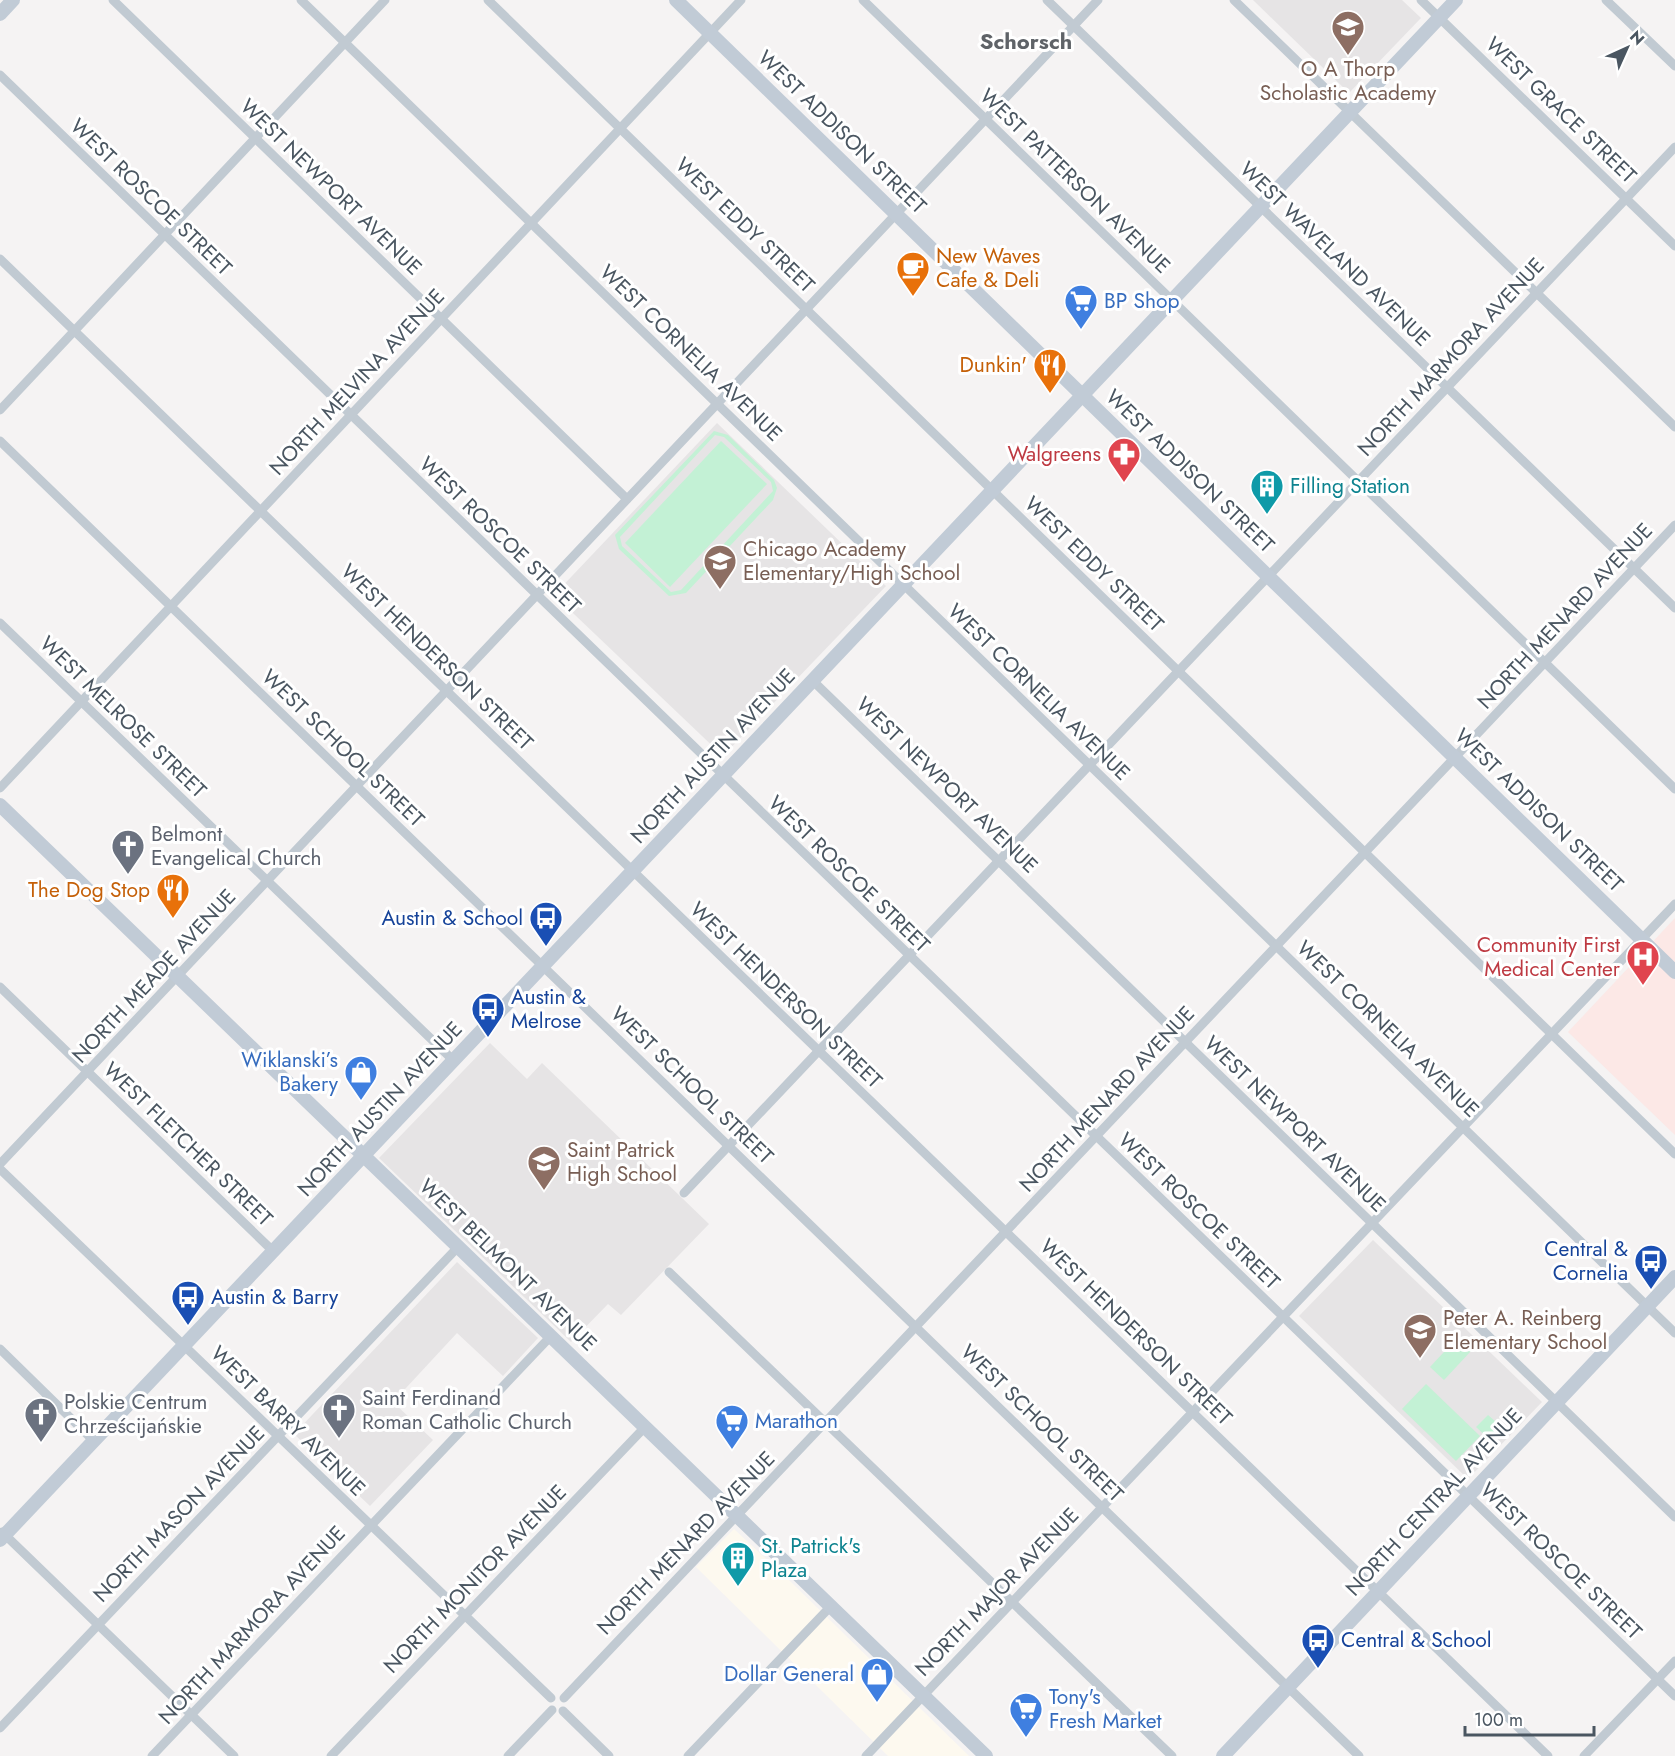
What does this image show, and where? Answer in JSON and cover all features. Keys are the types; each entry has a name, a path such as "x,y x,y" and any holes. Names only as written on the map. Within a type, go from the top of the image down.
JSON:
{"street":[{"path":"0,14 13,0"},
{"name":"WEST NEWPORT AVENUE","path":"113,0 627,500"},
{"name":"WEST CORNELIA AVENUE","path":"301,0 1675,1333"},
{"path":"0,410 386,0"},
{"name":"WEST EDDY STREET","path":"488,0 1675,1154"},
{"name":"WEST ADDISON STREET","path":"676,0 1675,972"},
{"name":"NORTH MELVINA AVENUE","path":"0,788 741,0"},
{"name":"WEST PATTERSON AVENUE","path":"863,0 1675,789"},
{"name":"WEST WAVELAND AVENUE","path":"1047,0 1675,608"},
{"name":"NORTH MEADE AVENUE","path":"0,1164 1098,0"},
{"path":"1234,0 1675,427"},
{"name":"WEST GRACE STREET","path":"1421,0 1675,246"},
{"name":"NORTH AUSTIN AVENUE","path":"2,1535 365,1156 1456,0"},
{"path":"1606,0 1675,66"},
{"name":"WEST ROSCOE STREET","path":"0,75 1675,1696"},
{"name":"NORTH MARMORA AVENUE","path":"684,1192 1675,147"},
{"name":"WEST HENDERSON STREET","path":"0,259 1548,1756"},
{"name":"WEST SCHOOL STREET","path":"0,441 1359,1756"},
{"name":"NORTH MENARD AVENUE","path":"564,1698 1675,525"},
{"name":"WEST MELROSE STREET","path":"0,623 454,1061"},
{"name":"WEST NEWPORT AVENUE","path":"813,681 1675,1517"},
{"name":"WEST BELMONT AVENUE","path":"0,805 986,1756"},
{"name":"NORTH MAJOR AVENUE","path":"866,1756 1675,904"},
{"name":"WEST FLETCHER STREET","path":"0,987 274,1252"},
{"name":"WEST BARRY AVENUE","path":"0,1169 551,1698"},
{"name":"NORTH MASON AVENUE","path":"0,1728 459,1246"},
{"path":"669,1272 1172,1756"},
{"name":"NORTH CENTRAL AVENUE","path":"1223,1756 1675,1277"},
{"name":"NORTH MARMORA AVENUE","path":"152,1756 551,1336"},
{"path":"0,1350 94,1440"},
{"name":"NORTH MONITOR AVENUE","path":"331,1756 645,1427"},
{"path":"2,1535 234,1756"},
{"path":"688,1756 831,1606"},
{"path":"1584,1756 1675,1661"},
{"path":"556,1695 564,1698 566,1703 563,1711 558,1713 552,1710 549,1704 551,1698 556,1695"},
{"path":"508,1756 552,1710"},
{"path":"563,1711 609,1756"}],"shaded area":[{"name":"O A Thorp Scholastic Academy","path":"1253,0 1402,0 1421,18 1349,93"},
{"name":"Chicago Academy Elementary/High School","path":"717,423 886,586 723,756 554,595"},
{"name":"Community First Medical Center","path":"1675,918 1675,1135 1568,1032"},
{"name":"Saint Patrick High School","path":"490,1043 527,1079 542,1063 709,1224 621,1315 608,1304 571,1342 379,1158"},
{"name":"Peter A. Reinberg Elementary School","path":"1373,1240 1542,1402 1468,1479 1299,1316"},
{"path":"457,1262 538,1338 503,1376 457,1333 393,1402 433,1440 370,1506 294,1434"},
{"path":"734,1529 969,1756 888,1756 696,1567"}],"green space":[{"path":"714,431 728,435 774,480 777,488 773,500 686,593 669,596 619,549 615,535","holes":["715,435 724,437 771,482 773,491 681,590 671,592 622,546 620,537"]},
{"path":"721,441 767,484 670,587 625,543"},
{"path":"1457,1338 1471,1351 1444,1380 1430,1367"},
{"path":"1426,1384 1480,1436 1456,1461 1402,1409"},
{"path":"1488,1415 1503,1428 1491,1441 1476,1427"}],"place":[{"name":"O A Thorp Scholastic Academy","path":"1348,56"},
{"name":"New Waves Cafe & Deli","path":"913,297"},
{"name":"BP Shop","path":"1081,330"},
{"name":"Dunkin'","path":"1050,394"},
{"name":"Walgreens","path":"1124,483"},
{"name":"Filling Station","path":"1267,515"},
{"name":"Chicago Academy Elementary/High School","path":"720,590"},
{"name":"Belmont Evangelical Church","path":"128,875"},
{"name":"The Dog Stop","path":"173,919"},
{"name":"Austin & School","path":"546,947"},
{"name":"Community First Medical Center","path":"1643,986"},
{"name":"Austin & Melrose","path":"488,1038"},
{"name":"Wiklanski’s Bakery","path":"361,1101"},
{"name":"Saint Patrick High School","path":"544,1191"},
{"name":"Central & Cornelia","path":"1651,1290"},
{"name":"Austin & Barry","path":"188,1326"},
{"name":"Peter A. Reinberg Elementary School","path":"1420,1359"},
{"name":"Saint Ferdinand Roman Catholic Church","path":"339,1439"},
{"name":"Polskie Centrum Chrześcijańskie","path":"41,1443"},
{"name":"Marathon","path":"732,1450"},
{"name":"St. Patrick's Plaza","path":"738,1587"},
{"name":"Central & School","path":"1318,1669"},
{"name":"Dollar General","path":"877,1703"},
{"name":"Tony's Fresh Market","path":"1026,1738"}],"district":[{"name":"Schorsch","path":"1026,41"}]}
